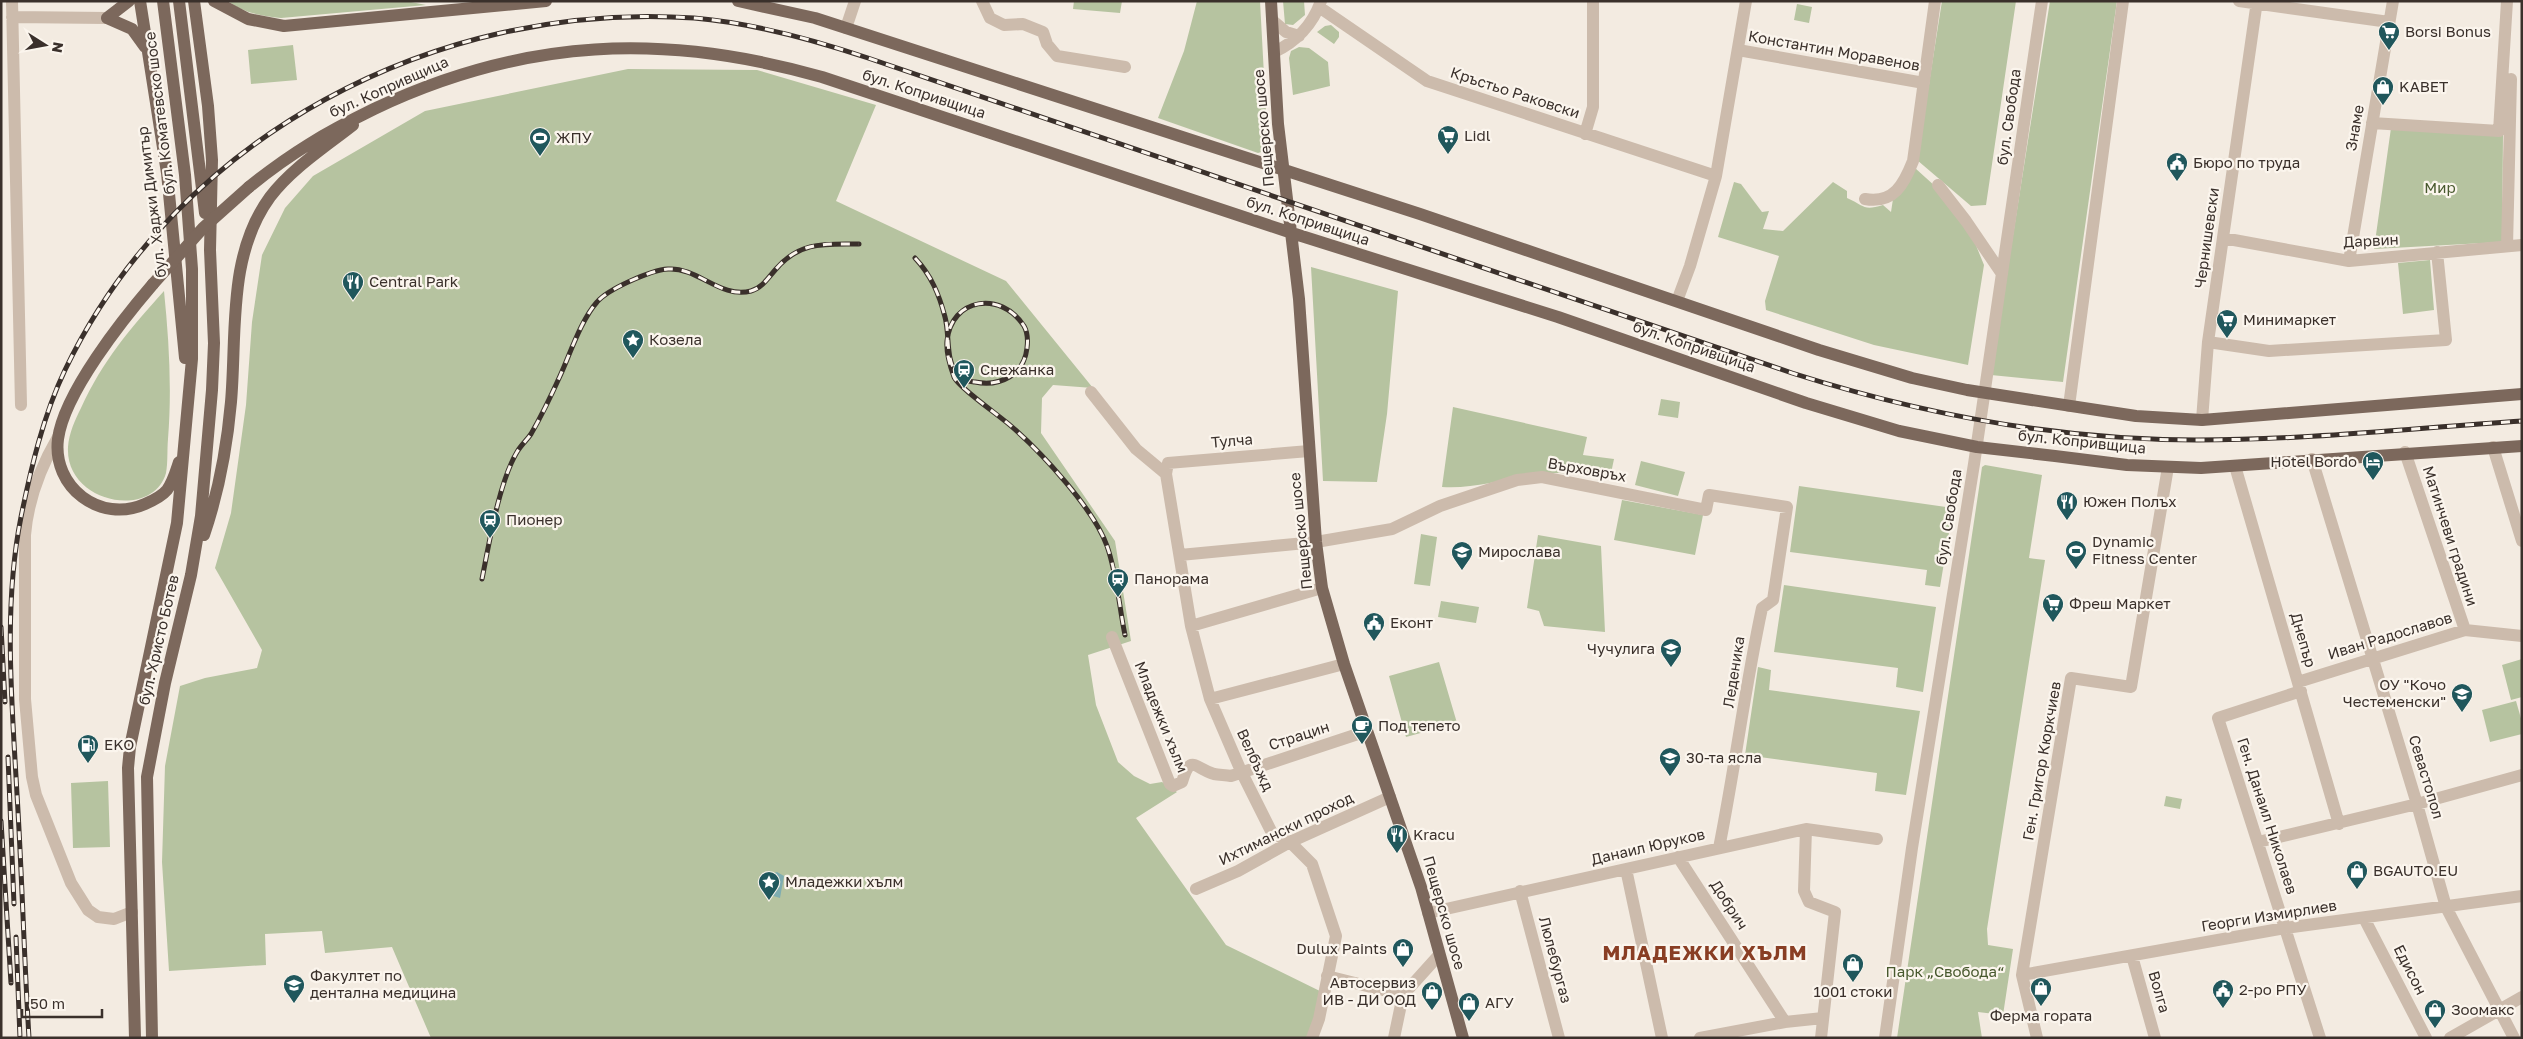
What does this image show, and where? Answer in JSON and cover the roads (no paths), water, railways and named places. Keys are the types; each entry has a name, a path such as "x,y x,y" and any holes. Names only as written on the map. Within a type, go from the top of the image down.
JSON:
{"main road":[{"path":"129,1 107,18 135,32 148,53"},
{"name":"бул. Хаджи Димитър","path":"140,1 167,174 189,400"},
{"name":"бул. Коматевско шосе","path":"163,1 185,175 192,269 193,316 189,400"},
{"path":"179,1 210,250"},
{"path":"194,1 210,130 212,190 210,250"},
{"path":"214,1 248,20 284,26 546,1"},
{"name":"бул. Копривщица","path":"738,1 815,18 1420,214 1872,366 1984,393 2136,416 2202,420 2522,394"},
{"name":"Пещерско шосе","path":"1271,1 1283,171 1292,233 1316,542 1322,588 1344,664 1428,913 1463,1038"},
{"name":"бул. Копривщица","path":"58,437 68,412 94,362 118,326 153,284 203,228 249,187 302,146 416,89 463,72 521,59 611,48 716,53 771,63 822,77 1292,233 1558,317 1848,416 1899,431 1977,446 2127,465 2168,467 2235,466 2312,458 2522,446"},
{"path":"191,575 215,502 222,470 231,402 238,274 250,234 261,212 279,187 323,148 373,110"},
{"name":"бул. Христо Ботев","path":"152,1038 146,777 165,683 191,575 201,516 212,390 214,343 210,250"},
{"name":"бул. Христо Ботев","path":"136,1038 128,800 130,747 177,523 189,400"},
{"path":"58,437 61,466 71,486 85,501 94,506 116,510 138,507 167,490 176,473 186,436"}],"street":[{"path":"12,1 21,405"},
{"path":"846,28 855,1"},
{"path":"982,1 990,18 1004,25 1023,24 1043,32 1047,44 1056,56 1125,67"},
{"path":"1585,134 1593,107 1594,1"},
{"path":"1677,301 1690,266 1716,176 1746,1"},
{"path":"1866,199 1878,201 1904,184 1913,161 1935,1"},
{"name":"бул. Свобода","path":"1885,1038 1912,848 1977,446 2042,1"},
{"path":"2069,406 2123,1"},
{"path":"2239,1 2257,2 2389,22"},
{"name":"Знаме","path":"2349,260 2393,1"},
{"path":"2372,123 2499,131 2507,1"},
{"path":"2507,246 2508,136 2514,1"},
{"name":"Чернишевски","path":"2202,420 2208,342 2257,2"},
{"path":"1274,52 1299,36 1317,13 1320,4"},
{"name":"Кръстьо Раковски","path":"1320,4 1427,81 1716,176"},
{"path":"12,17 107,18"},
{"path":"1272,20 1286,32 1299,36"},
{"name":"Константин Моравенов","path":"1738,50 1924,83"},
{"path":"1938,185 1966,221 2002,274"},
{"name":"Дарвин","path":"2223,238 2349,260 2522,245"},
{"path":"2208,342 2268,351 2446,340 2437,252"},
{"path":"1091,392 1136,449 1166,474"},
{"path":"58,437 41,469 26,518 24,566 25,699 32,777 42,816 71,883 88,910 98,917 114,919 132,912"},
{"path":"2493,447 2522,541"},
{"name":"Тулча","path":"1166,474 1168,463 1309,451"},
{"name":"Матинчеви градини","path":"2405,452 2465,630"},
{"name":"Севастопол","path":"2312,458 2417,804 2446,907 2514,1038"},
{"name":"Днепър","path":"2235,466 2339,824"},
{"name":"Ген. Григор Кюркчиев","path":"2037,1038 2022,975 2071,678 2131,687 2168,467"},
{"name":"Велбъжд","path":"1166,474 1191,626 1210,699 1241,771 1272,833 1290,842 1312,864 1336,936 1312,1038"},
{"name":"Върховръх","path":"1316,542 1392,529 1440,506 1517,480 1542,477 1706,510 1709,495 1788,507"},
{"name":"Леденика","path":"1719,848 1737,756 1753,650 1762,608 1773,600 1788,507"},
{"path":"1180,555 1316,542"},
{"path":"1191,626 1322,588"},
{"name":"Иван Радославов","path":"2218,718 2373,658 2465,630 2522,636"},
{"name":"Младежки хълм","path":"1112,637 1170,784 1173,786 1182,782 1186,767 1190,764 1196,764 1214,774 1231,776 1241,771"},
{"path":"1210,699 1344,664"},
{"name":"Ген. Данаил Николаев","path":"2218,718 2320,1038"},
{"name":"Страцин","path":"1241,771 1367,731"},
{"path":"2258,842 2339,824 2522,775"},
{"name":"Ихтимански проход","path":"1196,889 1238,871 1290,842 1390,797"},
{"path":"1806,829 1804,892 1809,902 1834,912 1821,1038"},
{"name":"Данаил Юруков","path":"1428,913 1520,891 1806,829 1877,840"},
{"name":"Добрич","path":"1678,857 1786,1022"},
{"path":"1626,869 1662,1038"},
{"name":"Люлебургаз","path":"1520,891 1559,1038"},
{"name":"Георги Измирлиев","path":"2022,975 2285,928 2522,896"},
{"name":"Едисон","path":"2364,918 2426,1038"},
{"path":"1394,1038 1403,995 1439,954"},
{"name":"Волга","path":"2132,956 2155,1038"},
{"path":"1327,976 1403,995"},
{"path":"2450,1038 2522,997"},
{"path":"1700,1038 1762,1032 1786,1022 1823,1018"}],"water":[{"path":"777,872 784,876 780,898 767,894 769,875"}],"railway":[{"path":"29,1038 11,690 12,585 21,517 34,461 50,405 65,370 114,287 174,214 245,151 325,100 412,60 503,32 598,18 694,18 760,28 803,38 868,58 1792,373 1842,388 1942,413 2043,430 2145,439 2197,440 2319,436 2522,421"},
{"path":"482,579 495,514 511,465 519,449 531,434 543,413 576,338 591,309 597,302 630,281 668,269 689,273 729,291 751,291 762,285 794,253 814,246 859,244"},
{"path":"915,258 926,271 937,293 943,309 946,324 947,332 948,340 949,355 951,363 962,378 975,382 993,383 1002,381 1016,372 1025,357 1027,348 1024,326 1003,307 991,304 978,304 967,308 957,315 951,327 947,341 948,354 954,377 1037,451 1091,515 1107,546 1116,579 1125,635"},
{"path":"1,627 5,702"},
{"path":"8,757 14,904"},
{"path":"1,821 11,983"},
{"path":"16,937 20,1038"}],"place":[{"name":"Borsi Bonus","path":"2389,51"},
{"name":"KABET","path":"2383,106"},
{"name":"Lidl","path":"1448,155"},
{"name":"ЖПУ","path":"540,157"},
{"name":"Бюро по труда","path":"2177,182"},
{"name":"Central Park","path":"353,301"},
{"name":"Минимаркет","path":"2227,339"},
{"name":"Козела","path":"633,359"},
{"name":"Снежанка","path":"964,389"},
{"name":"Hotel Bordo","path":"2373,481"},
{"name":"Южен Полъх","path":"2067,521"},
{"name":"Пионер","path":"490,539"},
{"name":"Dynamic Fitness Center","path":"2076,570"},
{"name":"Мирослава","path":"1462,571"},
{"name":"Панорама","path":"1118,598"},
{"name":"Фреш Маркет","path":"2053,623"},
{"name":"Еконт","path":"1374,642"},
{"name":"Чучулига","path":"1671,668"},
{"name":"ОУ \"Кочо Честеменски\"","path":"2462,713"},
{"name":"Под тепето","path":"1362,745"},
{"name":"EKO","path":"88,764"},
{"name":"30-та ясла","path":"1670,777"},
{"name":"Kracu","path":"1397,854"},
{"name":"BGAUTO.EU","path":"2357,890"},
{"name":"Младежки хълм","path":"769,901"},
{"name":"Dulux Paints","path":"1403,968"},
{"name":"1001 стоки","path":"1853,983"},
{"name":"Факултет по дентална медицина","path":"294,1004"},
{"name":"Ферма гората","path":"2041,1007"},
{"name":"2-ро РПУ","path":"2223,1009"},
{"name":"Автосервиз ИВ - ДИ ООД","path":"1432,1011"},
{"name":"АГУ","path":"1469,1022"},
{"name":"Зоомакс","path":"2435,1029"}],"district":[{"name":"МЛАДЕЖКИ ХЪЛМ","path":"1705,953"}],"park label":[{"name":"Мир","path":"2440,188"},
{"name":"Парк „Свобода“","path":"1945,972"}]}
